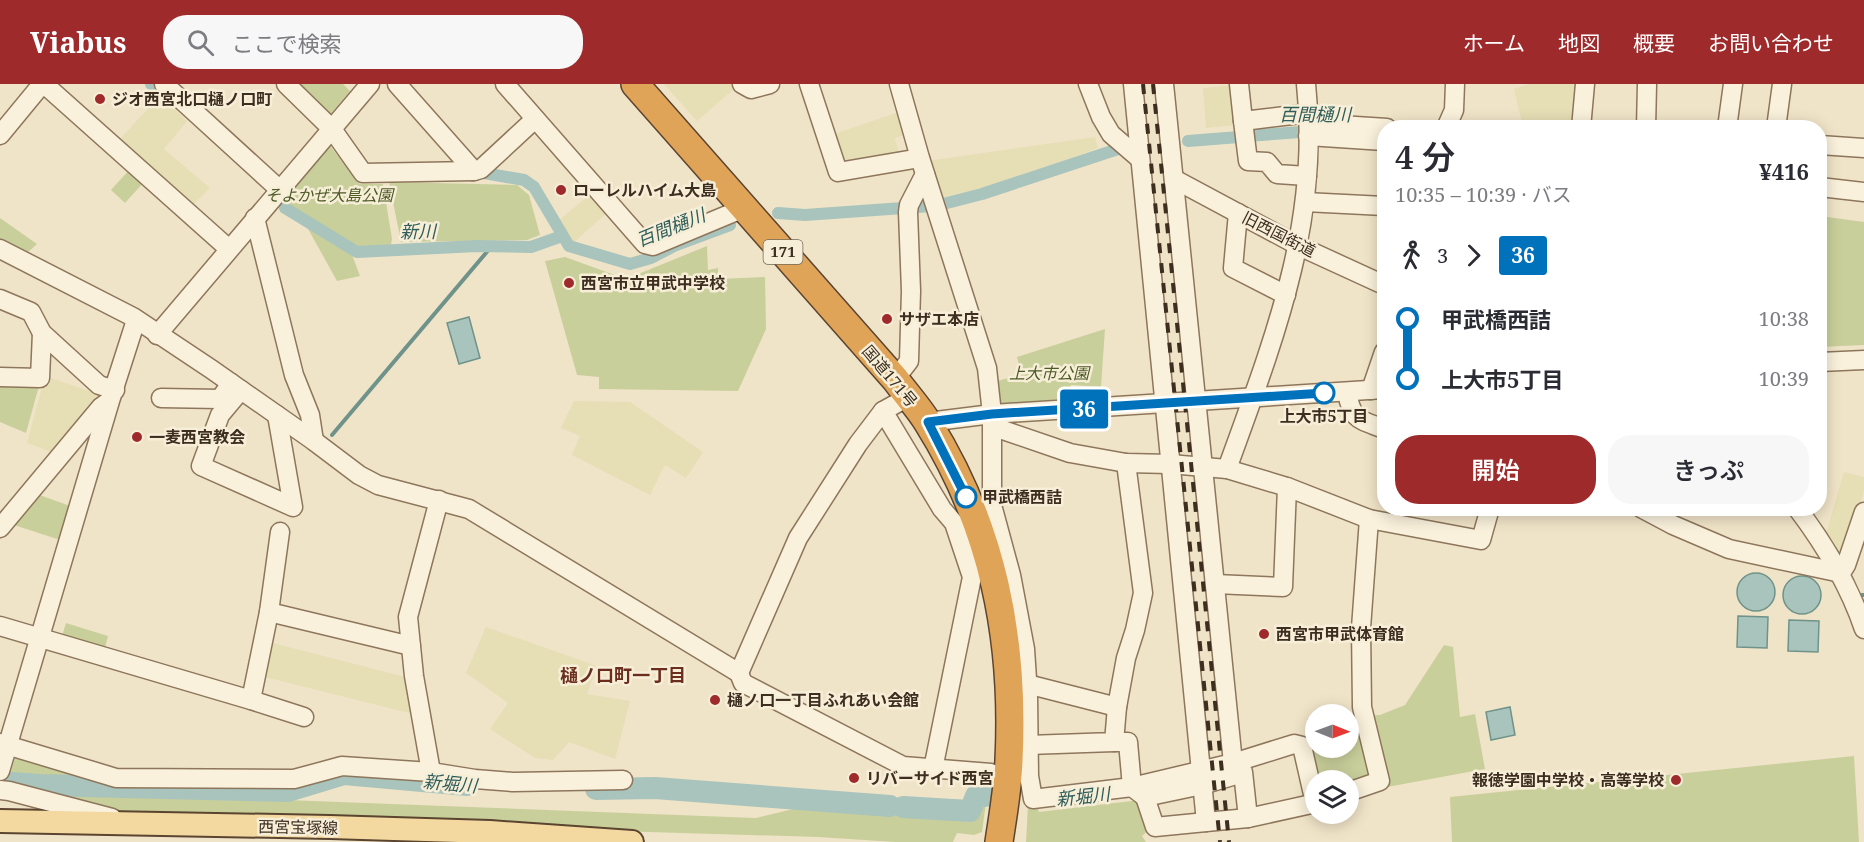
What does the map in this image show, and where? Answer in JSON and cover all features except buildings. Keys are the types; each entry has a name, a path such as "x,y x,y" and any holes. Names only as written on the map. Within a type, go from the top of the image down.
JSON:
{"highway":[{"name":"国道171号","path":"635,84 901,388 928,422 962,485 990,560 1005,635 1010,683 1009,761 999,842"}],"main road":[{"name":"西宮宝塚線","path":"0,821 330,827 479,832 632,842"}],"street":[{"path":"0,135 43,84 229,249"},
{"path":"164,84 184,91 280,190"},
{"path":"286,84 332,129 363,172 474,171 481,169 535,119"},
{"path":"157,335 370,84"},
{"path":"397,84 474,171"},
{"path":"505,84 645,244 653,246 744,208"},
{"path":"742,84 751,89 770,84"},
{"path":"809,84 838,172 923,166"},
{"path":"899,84 987,368 992,414 992,505 1017,601 1025,649 1028,684 1028,745 1033,799 1139,792 1238,768 1294,744 1302,746 1308,770"},
{"path":"1088,84 1101,117 1111,134 1140,159"},
{"path":"1133,84 1206,822"},
{"path":"1164,84 1215,584 1238,768 1248,818"},
{"path":"1239,84 1248,161 1267,162 1277,174 1307,176"},
{"path":"1227,469 1281,317 1299,246 1305,202 1309,126 1305,84"},
{"path":"1450,120 1454,110 1455,84"},
{"path":"1582,120 1585,84"},
{"path":"1646,120 1647,84"},
{"path":"1728,120 1733,84"},
{"path":"1777,120 1782,84"},
{"path":"1243,121 1377,128"},
{"path":"1309,126 1377,140"},
{"path":"1827,145 1864,148"},
{"path":"739,673 798,538 858,444 901,388 909,361 911,291 909,209 923,166"},
{"name":"旧西国街道","path":"1174,179 1299,246 1377,282"},
{"path":"1827,188 1864,192"},
{"path":"1305,202 1377,206"},
{"path":"1238,213 1233,268 1286,295"},
{"path":"255,218 294,375 310,415 314,441"},
{"path":"0,249 136,320 236,386 359,475 378,485 469,509 739,673 743,683 903,766 991,773"},
{"path":"0,299 31,312 42,333 112,396"},
{"path":"0,771 3,743 39,638 136,320"},
{"path":"0,377 40,378 42,333"},
{"path":"1827,362 1864,360"},
{"path":"236,386 220,416 201,466 292,507 277,415"},
{"path":"161,398 220,399 236,386"},
{"path":"928,422 992,414 1377,389"},
{"path":"1347,392 1350,410 1357,418 1377,426"},
{"path":"0,528 112,396"},
{"path":"883,411 942,509 954,523 972,577 933,769"},
{"path":"992,414 1000,429 1070,453 1126,463 1227,469 1287,487 1369,519 1480,540 1488,516"},
{"path":"1114,742 1117,707 1126,658 1143,593 1126,463"},
{"path":"1215,584 1283,587 1287,487"},
{"path":"431,772 414,676 408,617 439,500"},
{"path":"1840,573 1846,565 1864,512"},
{"path":"1656,516 1729,549 1840,573"},
{"path":"1803,516 1840,573 1855,602 1864,629"},
{"path":"1359,788 1380,781 1362,707 1360,628 1369,519"},
{"path":"251,699 270,612 280,532"},
{"path":"270,612 411,646"},
{"path":"0,626 251,699 304,717"},
{"path":"1028,684 1117,707"},
{"path":"1028,745 1128,742 1139,792 1155,827 1248,818 1305,805"},
{"path":"3,743 116,778 294,779 342,766 431,772 513,782 623,780"},
{"path":"0,790 139,825"}],"shaded area":[{"path":"664,84 735,84 735,88 697,121"},
{"path":"1529,84 1578,84 1574,120 1521,120 1514,89"},
{"path":"1233,85 1237,125 1206,128 1203,88"},
{"path":"160,96 187,121 164,149 210,188 189,209 117,142"},
{"path":"899,112 904,135 895,138 899,154 840,165 831,135"},
{"path":"1095,137 1098,148 1009,182 939,198 927,161"},
{"path":"593,192 609,211 572,244 557,222"},
{"path":"45,376 104,396 57,454 27,443"},
{"path":"574,401 630,402 703,452 686,478 665,465 650,495 572,455 580,436 561,428"},
{"path":"1844,472 1864,477 1864,491 1842,559 1824,541"},
{"path":"486,627 597,666 587,694 630,701 615,759 569,742 553,760 535,758 490,729 508,703 466,673"},
{"path":"269,642 405,677 413,714 261,676"}],"green space":[{"path":"293,84 343,84 350,91 328,117"},
{"name":"そよかぜ大島公園","path":"330,146 360,184 383,184 391,245 356,247 284,201"},
{"path":"130,169 144,182 125,203 111,190"},
{"path":"389,182 517,185 529,195 540,235 527,240 401,242"},
{"path":"1827,217 1864,222 1864,345 1827,347"},
{"path":"0,218 37,244 26,254 0,241"},
{"path":"307,227 351,252 360,276 337,281"},
{"path":"707,246 708,270 718,268 718,279 765,277 766,329 738,391 599,389 599,377 577,375 545,261 565,257 626,279"},
{"name":"上大市公園","path":"1105,329 1101,387 1071,385 1069,398 998,405 994,382 1021,374 1017,357"},
{"path":"0,384 39,386 26,433 0,422"},
{"path":"34,493 73,507 60,540 11,524"},
{"path":"66,623 108,636 105,648 62,636"},
{"path":"1444,645 1453,647 1460,717 1475,714 1485,769 1359,792 1359,770 1316,770 1314,758 1359,758 1359,716 1380,715 1405,705"},
{"path":"17,752 133,794 756,818 818,803 936,813 987,795 982,832 974,835 957,833 953,842 139,817 39,793 40,788 66,789 66,783 9,777"},
{"path":"1854,756 1859,842 1452,842 1450,797"},
{"path":"1140,800 1150,829 1142,836 1146,842 1026,842 1028,805 1037,804 1039,812"}],"water":[{"path":"469,317 480,358 459,364 447,323"},
{"path":"1756,573 1763,574 1769,579 1774,585 1774,599 1769,605 1763,610 1756,611 1749,610 1743,605 1738,599 1737,592 1738,585 1743,579 1749,574"},
{"path":"1802,576 1815,582 1821,595 1815,608 1802,614 1789,608 1783,595 1789,582"},
{"path":"1738,616 1768,617 1767,648 1737,647"},
{"path":"1789,620 1819,621 1818,652 1788,651"},
{"path":"1510,707 1515,735 1491,740 1486,712"}],"waterway":[{"name":"新川","path":"151,84 168,100"},
{"name":"百間樋川","path":"1247,136 1314,131"},
{"name":"百間樋川","path":"1188,141 1239,137"},
{"name":"百間樋川","path":"939,205 982,194 1118,149"},
{"name":"百間樋川","path":"484,173 524,180 534,187 569,246 630,264 651,258 676,245 730,225"},
{"name":"百間樋川","path":"778,213 805,215 931,206"},
{"name":"新川","path":"285,208 357,252 477,246 531,247 562,236"},
{"path":"332,435 491,247"},
{"name":"新堀川","path":"12,783 288,791 344,774 467,785"},
{"name":"新堀川","path":"596,789 655,788 890,806"},
{"name":"新堀川","path":"903,807 970,811 976,796 985,796"}],"railway":[{"path":"1143,84 1220,842"},
{"path":"1153,84 1229,842"}],"bus line":[{"name":"36","path":"966,497 962,485 928,422 992,414 1324,393"}],"place":[{"name":"ジオ西宮北口樋ノ口町","path":"100,99"},
{"name":"ローレルハイム大島","path":"561,190"},
{"name":"西宮市立甲武中学校","path":"569,283"},
{"name":"サザエ本店","path":"887,319"},
{"name":"上大市5丁目","path":"1324,393"},
{"name":"一麦西宮教会","path":"137,437"},
{"name":"甲武橋西詰","path":"966,497"},
{"name":"西宮市甲武体育館","path":"1264,634"},
{"name":"樋ノ口一丁目ふれあい会館","path":"715,700"},
{"name":"リバーサイド西宮","path":"854,778"},
{"name":"報徳学園中学校・高等学校","path":"1676,780"}],"district":[{"name":"樋ノ口町一丁目","path":"623,676"}]}
